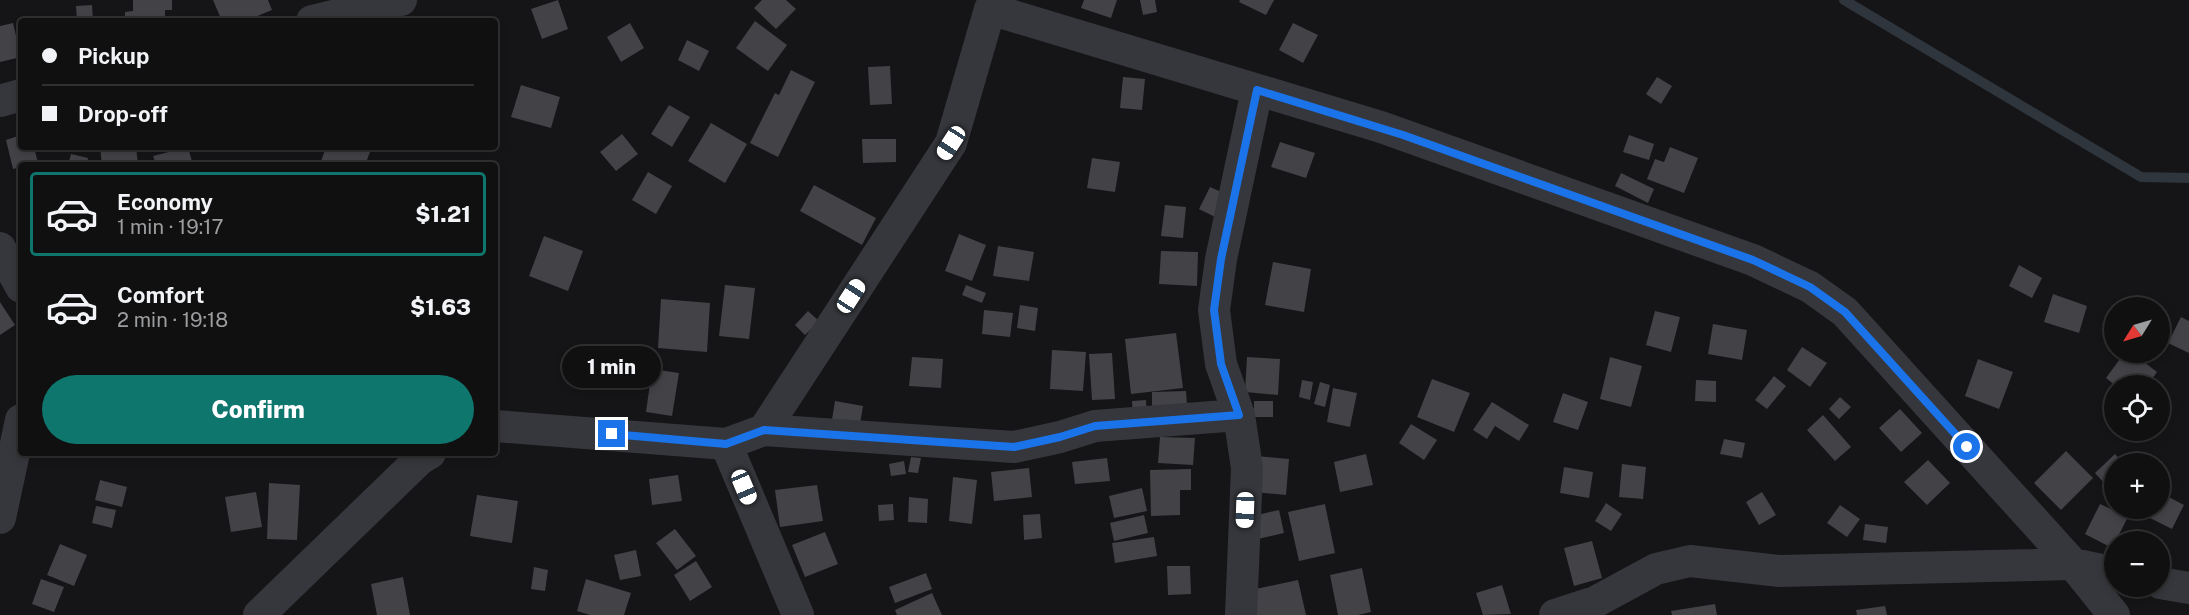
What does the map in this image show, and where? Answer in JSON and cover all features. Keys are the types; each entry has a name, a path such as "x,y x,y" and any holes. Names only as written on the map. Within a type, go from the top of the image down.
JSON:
{"street":[{"path":"325,18 401,0"},
{"path":"764,430 951,143 993,5 1257,90 1381,127 1753,260 1810,287 1845,312 2073,564 2114,615"},
{"path":"1241,615 1247,468 1239,415 1221,364 1214,310 1221,259 1257,90"},
{"path":"0,101 18,96"},
{"path":"0,248 18,281"},
{"path":"498,426 726,444 764,430 1014,447 1060,437 1095,426 1239,415"},
{"path":"0,518 18,434"},
{"path":"726,444 798,615"},
{"path":"259,615 425,456"},
{"path":"1555,615 1597,608 1656,569 1690,561 1780,571 2073,564 2104,571"},
{"path":"2170,585 2189,588"}],"building":[{"path":"133,0 172,0 172,10 165,10 165,18 125,18 125,12 133,11"},
{"path":"213,0 268,0 272,10 253,18 221,18"},
{"path":"558,0 568,29 542,39 531,9"},
{"path":"762,0 786,0 796,9 776,29 754,8"},
{"path":"1084,0 1117,0 1111,18 1081,8"},
{"path":"1140,0 1155,0 1157,12 1143,15"},
{"path":"1240,0 1274,0 1266,15 1239,2"},
{"path":"92,5 93,18 77,18 76,6"},
{"path":"755,21 787,45 768,71 736,48"},
{"path":"13,23 18,44 18,58 0,62 0,26"},
{"path":"630,23 644,48 621,62 607,37"},
{"path":"1293,23 1318,35 1303,63 1279,50"},
{"path":"687,40 709,51 699,71 678,60"},
{"path":"890,66 892,104 870,105 868,67"},
{"path":"791,70 815,82 778,157 750,143 775,93 779,95"},
{"path":"1123,77 1145,79 1142,110 1120,108"},
{"path":"1657,77 1672,86 1661,104 1646,94"},
{"path":"521,85 560,97 551,128 511,117"},
{"path":"669,105 690,117 672,147 651,134"},
{"path":"711,123 747,144 725,183 688,161"},
{"path":"622,134 638,154 616,171 600,152"},
{"path":"1629,135 1654,144 1649,160 1623,152"},
{"path":"18,136 18,150 35,150 38,162 18,162 18,168 13,169 6,140"},
{"path":"862,139 896,139 896,162 863,163"},
{"path":"1280,142 1315,153 1306,178 1271,167"},
{"path":"1670,147 1698,158 1684,193 1647,179 1655,159 1664,162"},
{"path":"100,150 136,150 138,162 102,162"},
{"path":"176,150 189,150 192,162 155,162 153,156"},
{"path":"325,150 371,150 366,162 321,162"},
{"path":"71,154 88,158 87,162 69,162"},
{"path":"1092,158 1120,162 1115,192 1087,188"},
{"path":"648,172 672,186 656,214 632,200"},
{"path":"1621,173 1654,189 1648,203 1615,186"},
{"path":"814,185 876,218 862,245 800,211"},
{"path":"1210,187 1226,194 1215,217 1199,209"},
{"path":"1165,205 1186,207 1183,238 1161,236"},
{"path":"959,234 986,245 972,281 945,271"},
{"path":"544,236 583,251 568,291 529,276"},
{"path":"998,246 1034,252 1029,281 993,276"},
{"path":"1161,251 1198,252 1197,286 1159,284"},
{"path":"1273,262 1311,269 1304,312 1265,305"},
{"path":"2019,265 2042,278 2032,298 2009,286"},
{"path":"725,285 755,288 749,339 719,336"},
{"path":"966,285 986,293 982,303 962,295"},
{"path":"2053,294 2087,306 2079,333 2044,322"},
{"path":"661,299 710,303 707,352 658,348"},
{"path":"0,302 15,325 0,335"},
{"path":"1020,305 1038,308 1035,331 1017,328"},
{"path":"984,310 1013,313 1010,337 982,334"},
{"path":"808,311 819,321 805,335 795,325"},
{"path":"1655,311 1680,317 1671,352 1646,345"},
{"path":"2181,317 2189,321 2189,353 2170,344 2170,339"},
{"path":"1713,324 1747,330 1742,360 1708,354"},
{"path":"1176,333 1183,388 1131,394 1125,339"},
{"path":"1802,347 1827,363 1810,387 1787,370"},
{"path":"1052,350 1086,352 1083,391 1050,389"},
{"path":"1112,353 1115,399 1092,400 1089,354"},
{"path":"912,357 943,359 941,388 909,386"},
{"path":"1247,357 1280,359 1278,395 1245,392"},
{"path":"1610,357 1642,366 1631,407 1600,399"},
{"path":"1978,359 2013,372 1999,409 1965,396"},
{"path":"2117,363 2145,363 2157,372 2155,375 2108,375"},
{"path":"652,369 679,373 672,416 646,412"},
{"path":"1774,376 1786,386 1767,409 1755,400"},
{"path":"1432,379 1470,393 1454,432 1417,417"},
{"path":"1302,380 1313,382 1310,400 1299,397"},
{"path":"1696,380 1716,381 1716,402 1695,401"},
{"path":"1320,382 1330,385 1325,407 1314,404"},
{"path":"1333,388 1357,393 1350,427 1327,422"},
{"path":"1186,391 1187,404 1152,406 1152,392"},
{"path":"1563,393 1588,402 1578,430 1553,422"},
{"path":"1840,397 1851,407 1839,419 1829,409"},
{"path":"1146,400 1147,419 1133,419 1132,401"},
{"path":"835,401 863,406 858,436 830,431"},
{"path":"1254,401 1273,401 1273,417 1254,417"},
{"path":"1492,402 1529,425 1519,441 1495,426 1487,439 1473,430"},
{"path":"1900,409 1922,433 1901,452 1879,428"},
{"path":"1823,415 1851,447 1835,461 1807,430"},
{"path":"1411,424 1437,440 1424,460 1399,443"},
{"path":"1160,437 1195,438 1193,465 1158,463"},
{"path":"1724,439 1745,443 1742,458 1720,454"},
{"path":"2066,451 2093,478 2061,510 2034,483"},
{"path":"1366,454 1373,485 1340,492 1334,462"},
{"path":"1256,456 1289,459 1286,495 1254,492"},
{"path":"911,457 921,458 918,473 908,472"},
{"path":"1107,458 1110,481 1075,484 1072,462"},
{"path":"1928,460 1950,483 1927,505 1904,482"},
{"path":"904,461 906,474 891,476 889,464"},
{"path":"1622,464 1646,467 1643,499 1619,497"},
{"path":"2104,464 2104,483 2095,473"},
{"path":"1564,467 1593,472 1589,498 1560,493"},
{"path":"1029,468 1032,497 994,501 991,472"},
{"path":"1191,469 1191,490 1180,490 1180,515 1151,516 1150,470"},
{"path":"678,475 682,501 652,505 649,479"},
{"path":"953,477 977,480 972,524 949,521"},
{"path":"100,480 127,487 122,507 95,500"},
{"path":"269,483 300,485 297,540 267,539"},
{"path":"817,485 823,521 780,527 775,490"},
{"path":"1142,488 1147,511 1114,518 1109,496"},
{"path":"256,492 262,527 231,532 225,497"},
{"path":"1762,492 1776,515 1759,525 1746,502"},
{"path":"477,495 518,501 512,543 470,536"},
{"path":"909,497 928,499 927,523 908,522"},
{"path":"2170,498 2184,505 2172,529 2152,519 2170,519"},
{"path":"1606,503 1622,514 1611,531 1595,521"},
{"path":"893,504 894,520 879,521 878,505"},
{"path":"1325,504 1335,553 1299,561 1288,512"},
{"path":"2100,504 2104,506 2104,519 2127,519 2121,531 2104,531 2104,544 2085,534"},
{"path":"1840,505 1860,519 1847,537 1827,523"},
{"path":"96,506 116,510 112,528 92,523"},
{"path":"1279,510 1284,533 1258,539 1253,516"},
{"path":"1040,514 1042,538 1024,540 1023,515"},
{"path":"1144,515 1148,533 1114,541 1110,523"},
{"path":"1865,524 1888,527 1886,543 1863,540"},
{"path":"675,529 696,556 677,570 656,543"},
{"path":"825,532 838,564 805,577 792,545"},
{"path":"1154,537 1157,556 1115,563 1112,543"},
{"path":"1592,541 1602,578 1574,586 1564,548"},
{"path":"60,544 87,555 74,586 47,575"},
{"path":"636,550 641,576 620,580 614,555"},
{"path":"696,561 712,587 690,601 674,575"},
{"path":"1167,566 1190,566 1191,594 1168,595"},
{"path":"534,567 548,570 545,591 531,589"},
{"path":"1362,568 1371,612 1358,615 1338,615 1330,575"},
{"path":"926,573 932,589 895,603 889,587"},
{"path":"403,577 410,615 377,615 371,584"},
{"path":"41,579 64,587 54,612 32,604"},
{"path":"586,579 631,593 624,615 590,615 577,611"},
{"path":"1298,580 1306,615 1256,615 1251,590"},
{"path":"1502,585 1511,614 1483,615 1476,593"},
{"path":"932,593 942,615 897,615 895,610"},
{"path":"1715,604 1717,615 1672,615 1671,611"},
{"path":"1885,606 1887,615 1857,615 1856,610"}],"waterway":[{"path":"1844,0 2141,177 2189,178"}],"route":[{"path":"612,434 726,444 764,430 1014,447 1060,437 1095,426 1239,415 1221,364 1214,310 1221,259 1257,90 1381,127 1753,260 1810,287 1845,312 1967,447"}]}
